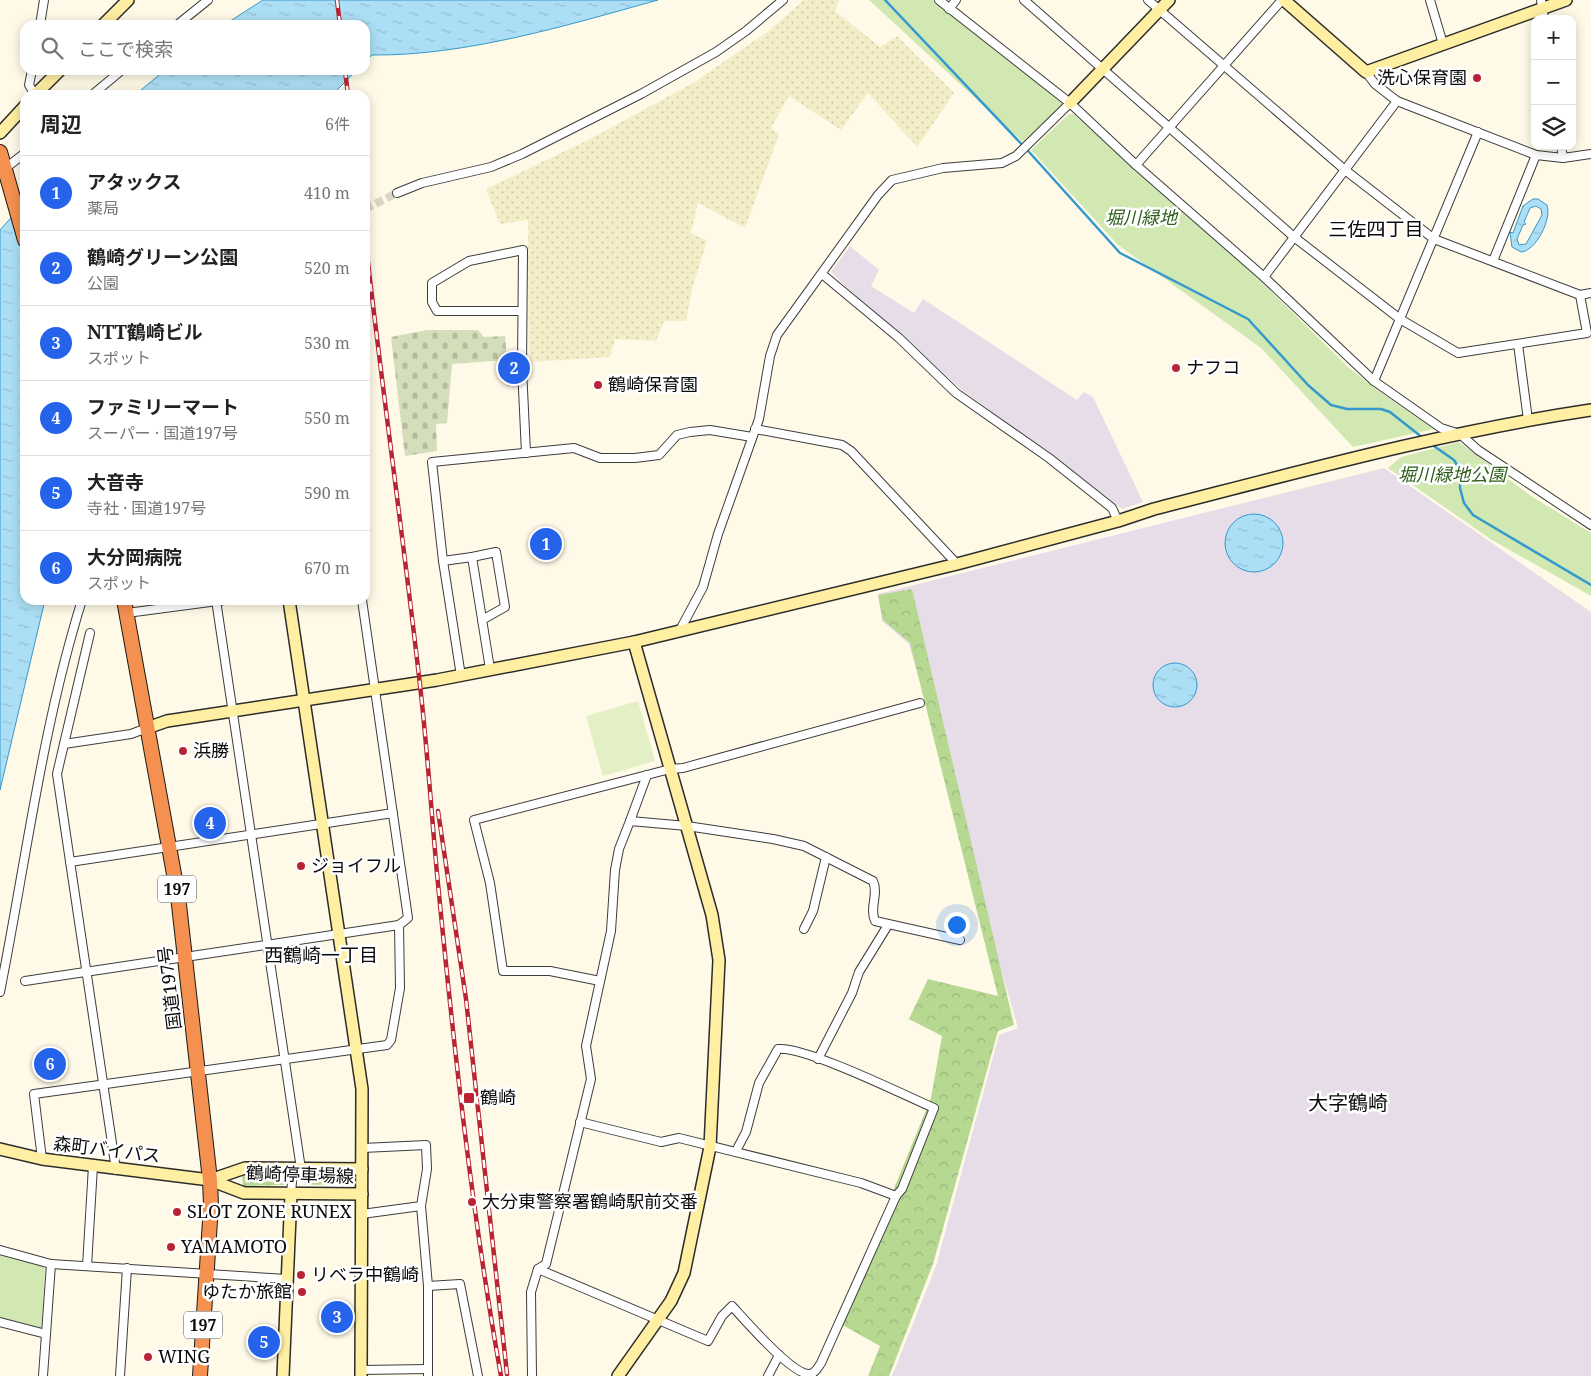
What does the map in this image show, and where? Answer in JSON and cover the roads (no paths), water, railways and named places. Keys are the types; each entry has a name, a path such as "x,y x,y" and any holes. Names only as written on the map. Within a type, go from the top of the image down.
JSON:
{"highway":[{"path":"0,152 5,176 20,224"},
{"name":"国道197号","path":"126,607 169,847 186,957 210,1180 200,1376"}],"street":[{"path":"41,20 44,0"},
{"path":"108,20 128,0"},
{"path":"183,20 208,0"},
{"path":"396,193 422,183 491,167 522,154 641,94 716,52 746,31 783,0"},
{"path":"939,0 1070,103 1136,165 1264,277 1374,381 1441,428 1460,434 1478,450 1591,525"},
{"path":"949,9 956,0"},
{"path":"1024,0 1294,237 1400,319 1458,353 1587,333 1580,295"},
{"path":"1148,0 1345,170 1434,239 1580,295 1591,293"},
{"path":"680,630 703,587 718,534 754,433 770,356 777,335 878,195 892,180 943,168 1002,163 1016,156 1070,103 1168,0"},
{"path":"1136,165 1283,0 1366,72 1375,84 1398,101 1536,155 1563,158 1591,154"},
{"path":"1430,0 1443,44"},
{"path":"1366,72 1566,0"},
{"path":"31,75 29,85 32,90"},
{"path":"40,90 55,75"},
{"path":"98,90 116,75"},
{"path":"1264,277 1398,101"},
{"path":"0,133 20,111"},
{"path":"1374,381 1478,132"},
{"path":"1562,150 1563,158"},
{"path":"1493,261 1536,155"},
{"path":"5,176 20,159"},
{"path":"522,311 437,311 432,302 432,283 468,261 522,250 522,311 522,368 526,453"},
{"path":"822,274 899,338 956,393 1049,458 1112,508 1118,521"},
{"path":"1518,344 1528,420"},
{"path":"64,744 131,734 167,721 460,676 634,642 957,564 1164,507 1433,440 1528,420 1591,410"},
{"path":"460,676 443,561 432,462 574,448 600,458 635,458 659,455 677,435 710,430 754,433 842,445 851,451 957,564"},
{"path":"443,561 496,552 505,606 482,620"},
{"path":"472,557 490,669"},
{"path":"0,992 41,760 72,631 80,605"},
{"path":"126,607 156,605"},
{"path":"217,605 285,1059 297,1169 291,1194 282,1376"},
{"path":"290,605 362,1089 362,1169"},
{"path":"25,981 399,925 408,918 363,605"},
{"path":"90,633 57,774 116,1170"},
{"path":"618,1376 671,1301 684,1273 710,1147 719,960 712,915 634,642"},
{"path":"600,981 550,971 503,971 490,883 474,820 670,769 683,768 920,703"},
{"path":"532,1376 531,1292 538,1269 546,1264 591,1079 586,1046 611,931 617,856 647,775"},
{"path":"70,862 393,813"},
{"path":"630,821 687,826 773,839 804,846 873,881 876,888 872,914 875,921 960,940"},
{"path":"804,930 813,911 826,857"},
{"path":"42,1159 34,1094 387,1045 391,1040 400,988 399,925"},
{"path":"818,1059 852,993 859,972 888,925"},
{"path":"538,1269 708,1341 722,1316 732,1306 779,1355 801,1372 808,1374 814,1372 896,1196 902,1189 934,1108 818,1059 786,1048 778,1049 758,1083 746,1132 736,1151"},
{"path":"580,1122 660,1142 679,1138 710,1147 736,1151 861,1183 896,1196"},
{"path":"362,1194 361,1373 428,1372 428,1286 420,1206 427,1169 426,1145 363,1148"},
{"name":"森町バイパス","path":"0,1149 42,1159 116,1170 210,1180"},
{"path":"88,1266 93,1166"},
{"name":"鶴崎停車場線","path":"245,1168 362,1169 362,1194 244,1193 210,1180 245,1168"},
{"path":"362,1214 420,1206"},
{"path":"0,1250 51,1264 287,1279"},
{"path":"42,1376 51,1264"},
{"path":"120,1376 127,1268"},
{"path":"428,1286 460,1284 478,1376"},
{"path":"0,1322 46,1334"},
{"path":"768,1376 779,1355"}],"water":[{"path":"263,0 658,0 553,29 480,45 408,54 372,55 370,57 370,20 232,20"},
{"path":"159,75 352,75 337,90 141,90"},
{"path":"1533,199 1538,199 1547,205 1548,211 1545,226 1537,240 1527,250 1521,252 1512,247 1510,232 1513,233 1523,206","holes":["1536,206 1541,209 1542,215 1526,244 1519,245 1517,239 1523,225 1526,224 1524,222 1530,208"]},
{"path":"20,208 20,605 44,605 0,790 0,230"},
{"path":"1254,514 1265,516 1278,527 1283,543 1281,554 1270,567 1254,572 1243,570 1230,559 1225,543 1227,532 1238,519"},
{"path":"1179,663 1191,669 1196,676 1196,694 1191,701 1184,706 1171,707 1163,704 1156,697 1153,681 1156,673 1163,666"}],"waterway":[{"path":"885,0 1030,153 1120,253 1248,319 1308,385 1331,405 1347,409 1381,409 1390,412 1423,438"},
{"path":"1431,444 1454,460 1460,470 1460,488 1464,503 1473,515 1591,585"}],"tunnel":[{"path":"370,206 397,193"}],"railway":[{"path":"337,0 339,20"},
{"path":"346,75 347,90"},
{"path":"370,277 421,694 457,1069 481,1254 501,1376"},
{"path":"438,811 466,999 507,1374"}],"place":[{"name":"洗心保育園","path":"1477,78"},
{"name":"鶴崎グリーン公園","path":"514,368"},
{"name":"ナフコ","path":"1176,368"},
{"name":"鶴崎保育園","path":"598,385"},
{"name":"アタックス","path":"546,544"},
{"name":"浜勝","path":"183,751"},
{"name":"ファミリーマート","path":"210,823"},
{"name":"ジョイフル","path":"301,866"},
{"name":"大分岡病院","path":"50,1064"},
{"name":"鶴崎","path":"469,1098"},
{"name":"大分東警察署鶴崎駅前交番","path":"472,1202"},
{"name":"SLOT ZONE RUNEX","path":"177,1212"},
{"name":"YAMAMOTO","path":"171,1247"},
{"name":"リベラ中鶴崎","path":"301,1275"},
{"name":"ゆたか旅館","path":"302,1292"},
{"name":"NTT鶴崎ビル","path":"337,1317"},
{"name":"大音寺","path":"264,1342"},
{"name":"WING","path":"148,1357"}],"district":[{"name":"三佐四丁目","path":"1376,229"},
{"name":"西鶴崎一丁目","path":"321,955"},
{"name":"大字鶴崎","path":"1348,1103"}],"park label":[{"name":"堀川緑地","path":"1141,218"},
{"name":"堀川緑地公園","path":"1452,475"}]}
